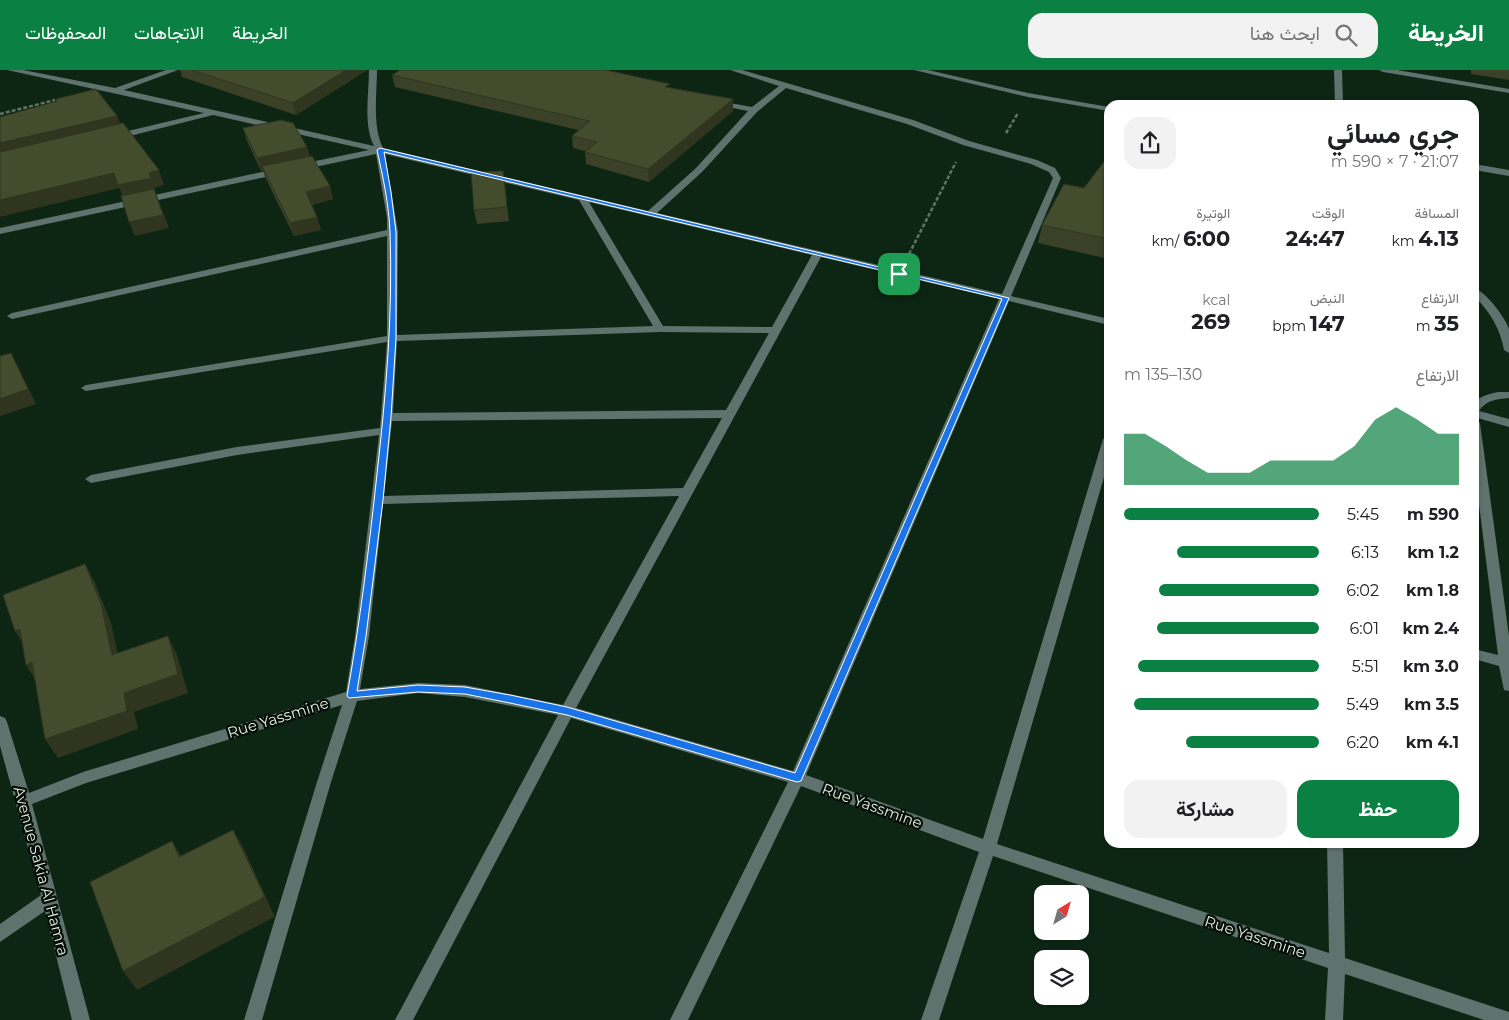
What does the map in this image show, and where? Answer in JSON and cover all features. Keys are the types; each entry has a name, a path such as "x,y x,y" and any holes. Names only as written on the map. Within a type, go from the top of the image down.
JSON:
{"street":[{"path":"11,70 115,90 380,150 1104,321"},
{"path":"46,77 63,70"},
{"path":"115,90 174,70"},
{"path":"252,1020 352,696 362,636 379,500 392,338 393,232 388,192 372,120 373,70"},
{"path":"679,1020 797,778 1057,178 1052,170 1044,165 966,143 910,122 734,70"},
{"path":"918,70 1028,95 1104,108"},
{"path":"1338,70 1339,100"},
{"path":"1383,70 1509,91"},
{"path":"650,214 699,170 754,110 785,85"},
{"path":"706,100 754,110"},
{"path":"106,139 213,113"},
{"path":"0,231 380,150"},
{"path":"1479,168 1509,174"},
{"path":"582,199 660,329"},
{"path":"12,316 393,232"},
{"path":"404,1020 567,711 818,253"},
{"path":"1479,296 1499,318 1506,334 1509,350"},
{"path":"86,388 392,338 660,329 776,330"},
{"path":"1479,403 1486,398 1509,395"},
{"path":"387,417 730,414"},
{"path":"1479,414 1509,423"},
{"path":"91,479 262,447 385,431"},
{"path":"930,1020 988,848 1104,456"},
{"path":"1479,459 1509,686"},
{"path":"379,500 687,492"},
{"path":"1479,655 1507,662"},
{"name":"Rue Yassmine","path":"24,801 83,778 352,696 418,688 465,691 567,711 797,778 988,848 1509,1020"},
{"name":"Avenue Sakia Al Hamra","path":"0,722 24,801 81,1020"},
{"path":"1334,1020 1337,964 1336,848"},
{"path":"0,934 48,899"}],"path":[{"path":"997,151 1028,95"},
{"path":"899,274 966,143"}],"building":[{"path":"192,70 346,70 293,103"},
{"path":"400,70 606,70 670,84 665,87 733,99 648,169 585,152 597,142 572,136 590,121 392,75"},
{"path":"96,89 117,116 0,143 0,117 57,101 56,99"},
{"path":"281,120 293,123 307,147 257,158 243,128"},
{"path":"123,123 159,170 149,173 151,178 118,185 114,173 0,200 0,152"},
{"path":"312,156 330,186 306,192 317,217 290,223 262,166"},
{"path":"1104,162 1104,238 1042,225 1064,184 1084,188"},
{"path":"503,171 507,207 474,210 471,172"},
{"path":"154,189 163,215 129,222 121,196"},
{"path":"11,353 28,389 0,399 0,356"},
{"path":"85,564 101,604 112,655 168,636 178,674 124,693 127,711 45,739 32,662 26,665 20,629 15,631 3,595"},
{"path":"233,830 264,895 263,898 123,971 90,882 172,841 179,857"}],"route":[{"path":"380,150 818,253 899,274 1005,298 797,778 567,711 510,699 465,691 418,688 352,696 362,636 379,500 392,338 393,232 380,150"}]}
